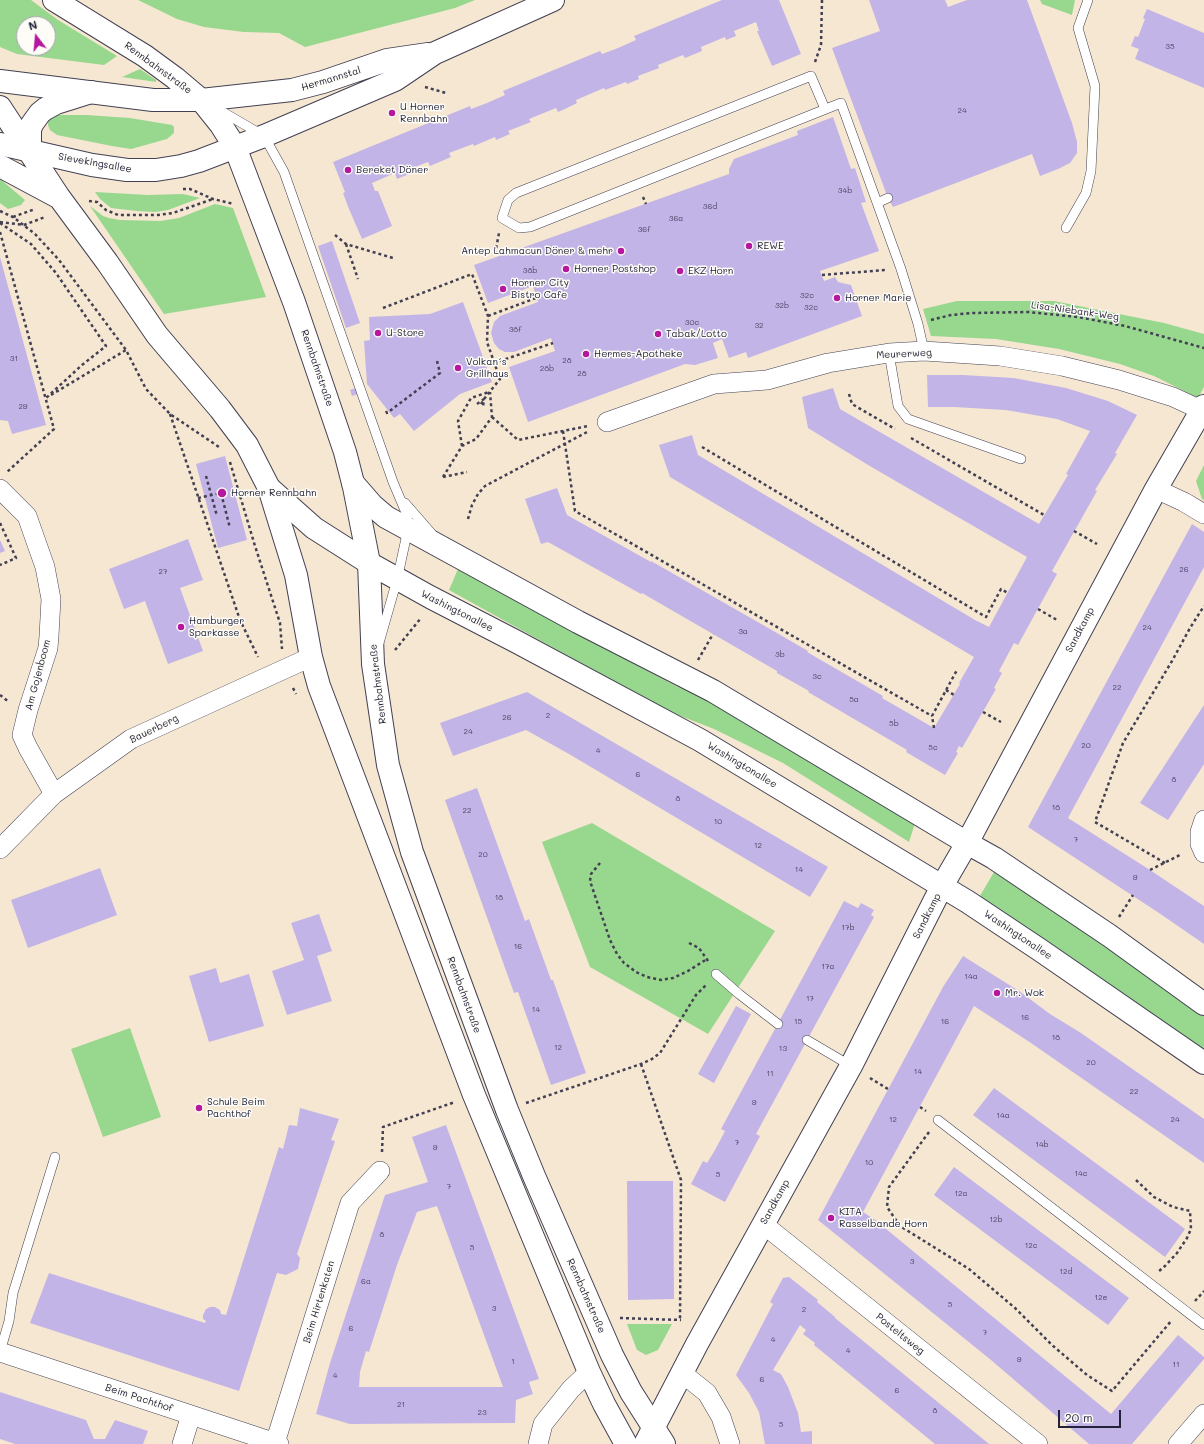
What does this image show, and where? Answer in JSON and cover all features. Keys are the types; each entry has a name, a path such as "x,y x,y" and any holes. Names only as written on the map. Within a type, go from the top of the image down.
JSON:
{"street":[{"name":"Rennbahnstraße","path":"54,0 145,56 175,78 200,100 221,125 235,147 294,302 345,452 354,485 369,563 373,664 388,765 412,852 507,1110 534,1176 612,1355 654,1438"},
{"name":"Hermannstal","path":"235,147 395,80 435,53 553,0"},
{"name":"Hermannstal","path":"200,100 292,90 324,82 387,60 435,53"},
{"path":"0,81 153,100 200,100"},
{"path":"30,151 30,130 32,124 40,113 56,103 91,92"},
{"path":"0,107 30,151 59,198 107,262 157,335 220,409 247,446 269,488 296,575 311,657 319,686 474,1095 589,1372 604,1404 626,1444"},
{"name":"Sievekingsallee","path":"0,144 104,167 143,171 181,166 235,147"},
{"path":"0,166 59,198"},
{"name":"Meurerweg","path":"608,422 714,384 767,380 828,363 889,353 924,352 1000,356 1062,366 1119,380 1203,408"},
{"name":"Sandkamp","path":"654,1438 682,1373 697,1344 851,1066 942,886 967,843 1156,489 1203,408"},
{"name":"Am Gojenboom","path":"3,481 27,516 45,567 51,599 48,648 28,710 22,735 54,794"},
{"path":"354,485 373,506 386,516 408,529 578,622 713,691 994,858 1110,936 1204,1004"},
{"name":"Washingtonallee","path":"269,488 314,528 397,580 517,642 700,740 942,886 1034,945 1204,1063"},
{"path":"1156,489 1184,502 1204,514"},
{"name":"Bauerberg","path":"0,849 54,794 131,739 311,657"},
{"path":"1202,848 1200,832 1204,820"},
{"name":"Beim Hirtenkaten","path":"277,1444 350,1203 380,1171"},
{"name":"Posteltsweg","path":"763,1224 1038,1444"},
{"name":"Beim Pachthof","path":"0,1352 277,1444"},
{"path":"538,1444 543,1424 571,1390 589,1372"},
{"path":"682,1373 707,1393 721,1417 730,1444"},
{"path":"1178,1444 1204,1414"},
{"path":"182,1444 191,1415"}],"lane":[{"path":"1066,228 1086,193 1091,171 1095,86 1078,28 1088,0"},
{"path":"825,109 811,76 516,193 508,200 502,218 519,228 530,227 841,103 901,269 918,324 924,352"},
{"path":"200,100 264,136 287,180 393,482 407,515 408,529 397,580 373,664"},
{"path":"877,203 888,198"},
{"path":"889,353 898,406 908,419 1021,459"},
{"path":"400,498 445,548"},
{"path":"716,974 778,1024"},
{"path":"807,1040 851,1066"},
{"path":"938,1120 1204,1325"},
{"path":"0,1352 9,1322 13,1293 55,1157"}],"path":[{"path":"811,76 821,45 822,0"},
{"path":"85,200 97,202 106,210 118,215 152,216 173,213 213,199 190,189"},
{"path":"12,217 36,208"},
{"path":"0,211 12,217 35,234 59,260 126,350 146,389 170,414 225,450"},
{"path":"0,222 24,225 45,217"},
{"path":"0,222 31,244 56,273 106,346 45,399"},
{"path":"0,232 54,429 3,481"},
{"path":"335,235 346,244 393,258"},
{"path":"346,244 358,279"},
{"path":"822,275 901,269"},
{"path":"383,308 472,274 488,316 487,342 500,380 480,406"},
{"path":"488,316 536,298"},
{"name":"Lisa-Niebank-Weg","path":"918,324 951,315 1028,312 1078,317 1125,326 1204,348"},
{"path":"494,363 553,343"},
{"path":"45,399 126,350"},
{"path":"387,413 440,373 437,361"},
{"path":"467,472 443,477 462,446 476,439 492,418 490,392"},
{"path":"462,446 458,421 471,398 490,392"},
{"path":"849,394 852,404 900,432"},
{"path":"170,414 240,620 258,657"},
{"path":"492,418 518,440 608,422"},
{"path":"468,519 472,505 478,494 485,486 608,422"},
{"path":"564,431 575,511 932,716"},
{"path":"907,436 1044,515"},
{"path":"702,447 986,617 1001,589 1008,593"},
{"path":"228,457 280,622 284,668"},
{"path":"206,476 217,516"},
{"path":"198,498 221,493 230,528"},
{"path":"0,524 16,558 0,565"},
{"path":"1074,531 1097,544"},
{"path":"730,606 733,602"},
{"path":"1165,863 1095,822 1123,743 1204,606"},
{"path":"1038,609 1057,620"},
{"path":"394,651 421,618"},
{"path":"688,678 713,634"},
{"path":"934,728 932,716 957,670"},
{"path":"946,690 954,695"},
{"path":"983,712 1001,722"},
{"path":"1150,870 1202,848"},
{"path":"600,863 591,874 590,881 610,940 617,954 624,963 636,972 647,977 660,980 673,978 707,960"},
{"path":"543,1097 641,1064 660,1053 696,995 716,974 699,948 689,942"},
{"path":"641,1064 681,1180 680,1320 697,1344"},
{"path":"380,1171 383,1127 474,1095"},
{"path":"938,1120 889,1187 887,1207 900,1226 969,1269 1015,1308 1052,1345 1087,1375 1112,1391 1182,1308"},
{"path":"1136,1180 1154,1197 1173,1207 1190,1211 1192,1223 1191,1230 1177,1253 1147,1282"},
{"path":"621,1318 680,1320"}],"green space":[{"path":"0,0 31,0 53,16 16,16 16,54 0,47"},
{"path":"138,0 475,0 455,8 305,47 279,33 244,32 204,27 177,19"},
{"path":"1040,0 1075,0 1072,15 1042,4"},
{"path":"56,19 117,56 104,65 33,56 56,56"},
{"path":"140,69 156,80 156,82 122,77"},
{"path":"55,115 87,115 130,118 172,125 174,127 174,133 167,139 131,149 57,135 50,130 48,125 48,121"},
{"path":"0,179 25,200 21,205 8,209 0,203"},
{"path":"95,192 148,195 183,194 200,198 168,210 155,212 137,211 111,208 100,199"},
{"path":"215,204 233,208 266,297 164,314 90,206 103,216 109,218 120,220 160,221 179,218"},
{"path":"957,301 1054,301 1164,323 1204,334 1204,387 1198,398 1154,376 1120,364 1059,349 996,339 931,336 923,309"},
{"path":"1204,465 1204,500 1202,499 1196,481"},
{"path":"458,569 676,686 715,701 916,820 909,842 783,763 714,729 668,711 449,590"},
{"path":"592,823 775,931 708,1034 590,967 542,842"},
{"path":"994,872 1138,967 1204,1015 1204,1056 977,901"},
{"path":"130,1028 161,1117 103,1137 71,1049"},
{"path":"627,1324 672,1324 658,1350 646,1355 637,1350"}],"building":[{"path":"722,0 779,0 801,54 772,66 757,31 759,31 756,22 734,31 736,36 726,40 725,37 701,47 702,51 685,58 683,55 658,65 659,68 638,76 639,79 605,90 604,88 576,100 577,103 558,112 556,108 529,119 531,122 508,131 510,134 496,140 495,137 474,146 473,144 449,153 451,157 430,166 428,162 407,170 409,174 397,179 395,173 372,183 375,191 378,191 392,226 362,239 349,209 343,193 345,192 333,162 470,106 471,109 487,103 505,95 503,91 600,51 602,54 618,48 636,40 634,36"},
{"path":"869,0 945,0 948,7 967,0 1027,0 1072,123 1077,142 1077,153 1070,163 1040,176 1032,154 893,207 888,198 832,48 880,31"},
{"path":"1147,9 1204,33 1204,88 1135,59 1139,49 1131,46 1135,36 1138,37"},
{"path":"833,117 851,169 855,168 866,202 861,203 879,251 820,271 824,281 835,277 838,282 851,285 862,316 748,358 746,352 729,358 722,339 713,343 718,358 695,365 685,364 528,422 509,367 555,351 551,338 514,352 505,352 499,349 494,343 491,333 494,322 500,316 538,302 533,286 488,303 474,265 729,174 729,169 734,159 798,135 797,131"},
{"path":"332,241 360,323 346,328 318,246"},
{"path":"0,257 46,425 12,434 8,421 0,420"},
{"path":"463,302 492,382 460,394 414,431 400,414 394,418 367,384 364,341 370,340 369,317 430,314"},
{"path":"927,375 963,375 1014,378 1066,388 1108,401 1137,415 1115,453 1117,454 1095,490 1097,491 1052,571 1057,574 1018,645 1014,643 999,671 1002,673 994,688 996,689 962,748 959,746 956,752 958,753 945,775 906,752 907,750 777,673 777,671 642,593 641,594 548,542 541,544 525,499 557,488 567,515 651,561 808,651 807,652 883,696 882,698 934,728 974,657 670,477 659,445 692,435 698,455 989,627 1027,557 868,465 808,428 802,397 833,388 840,409 1039,524 1068,475 1066,474 1090,431 1057,419 1006,410 928,407"},
{"path":"356,388 358,394 352,396 350,390"},
{"path":"225,456 247,540 218,548 196,464"},
{"path":"1192,524 1204,532 1204,567 1068,818 1204,906 1204,944 1028,827"},
{"path":"188,539 203,580 180,588 203,651 168,664 145,601 124,609 109,569"},
{"path":"0,540 5,551 0,553"},
{"path":"527,692 828,867 810,897 526,730 453,756 440,723"},
{"path":"1204,705 1204,764 1168,820 1140,803"},
{"path":"477,788 525,921 529,919 551,980 553,980 586,1073 551,1085 518,992 514,993 445,800"},
{"path":"100,868 117,915 28,948 11,900"},
{"path":"844,901 858,908 861,903 874,910 871,915 874,917 756,1134 760,1136 725,1202 691,1184 703,1161 707,1163 715,1150 725,1131 721,1129"},
{"path":"319,914 332,951 317,956 332,1001 287,1015 272,971 304,960 291,923"},
{"path":"963,956 1019,991 1050,1014 1081,1033 1204,1119 1204,1163 1031,1043 974,1006 863,1212 874,1219 1111,1414 1178,1335 1204,1357 1204,1359 1132,1444 1089,1444 991,1360 818,1220 943,987"},
{"path":"216,968 220,983 249,974 264,1026 209,1042 189,976"},
{"path":"736,1006 751,1014 714,1083 698,1074"},
{"path":"994,1088 1185,1229 1165,1257 973,1115"},
{"path":"300,1108 339,1119 331,1140 335,1141 297,1254 300,1258 298,1269 286,1275 277,1273 239,1391 30,1323 49,1273 205,1323 206,1321 203,1319 203,1315 206,1309 210,1307 215,1307 220,1310 221,1314 226,1315 279,1147 283,1149 289,1125 297,1126"},
{"path":"446,1125 539,1379 529,1382 533,1394 516,1400 515,1423 350,1424 316,1414 330,1363 385,1195 428,1182 412,1137","holes":["437,1206 503,1387 359,1387 360,1372 366,1351 369,1352 397,1265 417,1212"]},
{"path":"954,1167 1129,1298 1108,1325 934,1195"},
{"path":"627,1181 673,1181 674,1299 628,1300"},
{"path":"789,1277 818,1300 817,1302 835,1318 989,1444 935,1444 814,1345 815,1343 803,1334 806,1330 800,1325 773,1370 781,1374 788,1387 798,1413 801,1432 812,1431 812,1444 765,1444 759,1412 749,1393 736,1375 773,1304 770,1302 783,1278"},
{"path":"0,1392 86,1420 94,1439 105,1439 115,1420 148,1431 143,1444 15,1444 0,1439"}],"place":[{"name":"U Horner Rennbahn","path":"392,113"},
{"name":"Bereket Döner","path":"348,170"},
{"name":"REWE","path":"749,246"},
{"name":"Antep Lahmacun Döner & mehr","path":"621,251"},
{"name":"Horner Postshop","path":"566,269"},
{"name":"EKZ Horn","path":"680,271"},
{"name":"Horner City Bistro Cafe","path":"503,289"},
{"name":"Horner Marie","path":"837,298"},
{"name":"U-Store","path":"378,333"},
{"name":"Tabak/Lotto","path":"658,334"},
{"name":"Hermes-Apotheke","path":"586,354"},
{"name":"Volkan´s Grillhaus","path":"458,368"},
{"name":"Horner Rennbahn","path":"222,493"},
{"name":"Hamburger Sparkasse","path":"181,627"},
{"name":"Mr. Wok","path":"997,993"},
{"name":"Schule Beim Pachthof","path":"199,1108"},
{"name":"KITA Rasselbande Horn","path":"831,1218"}]}
